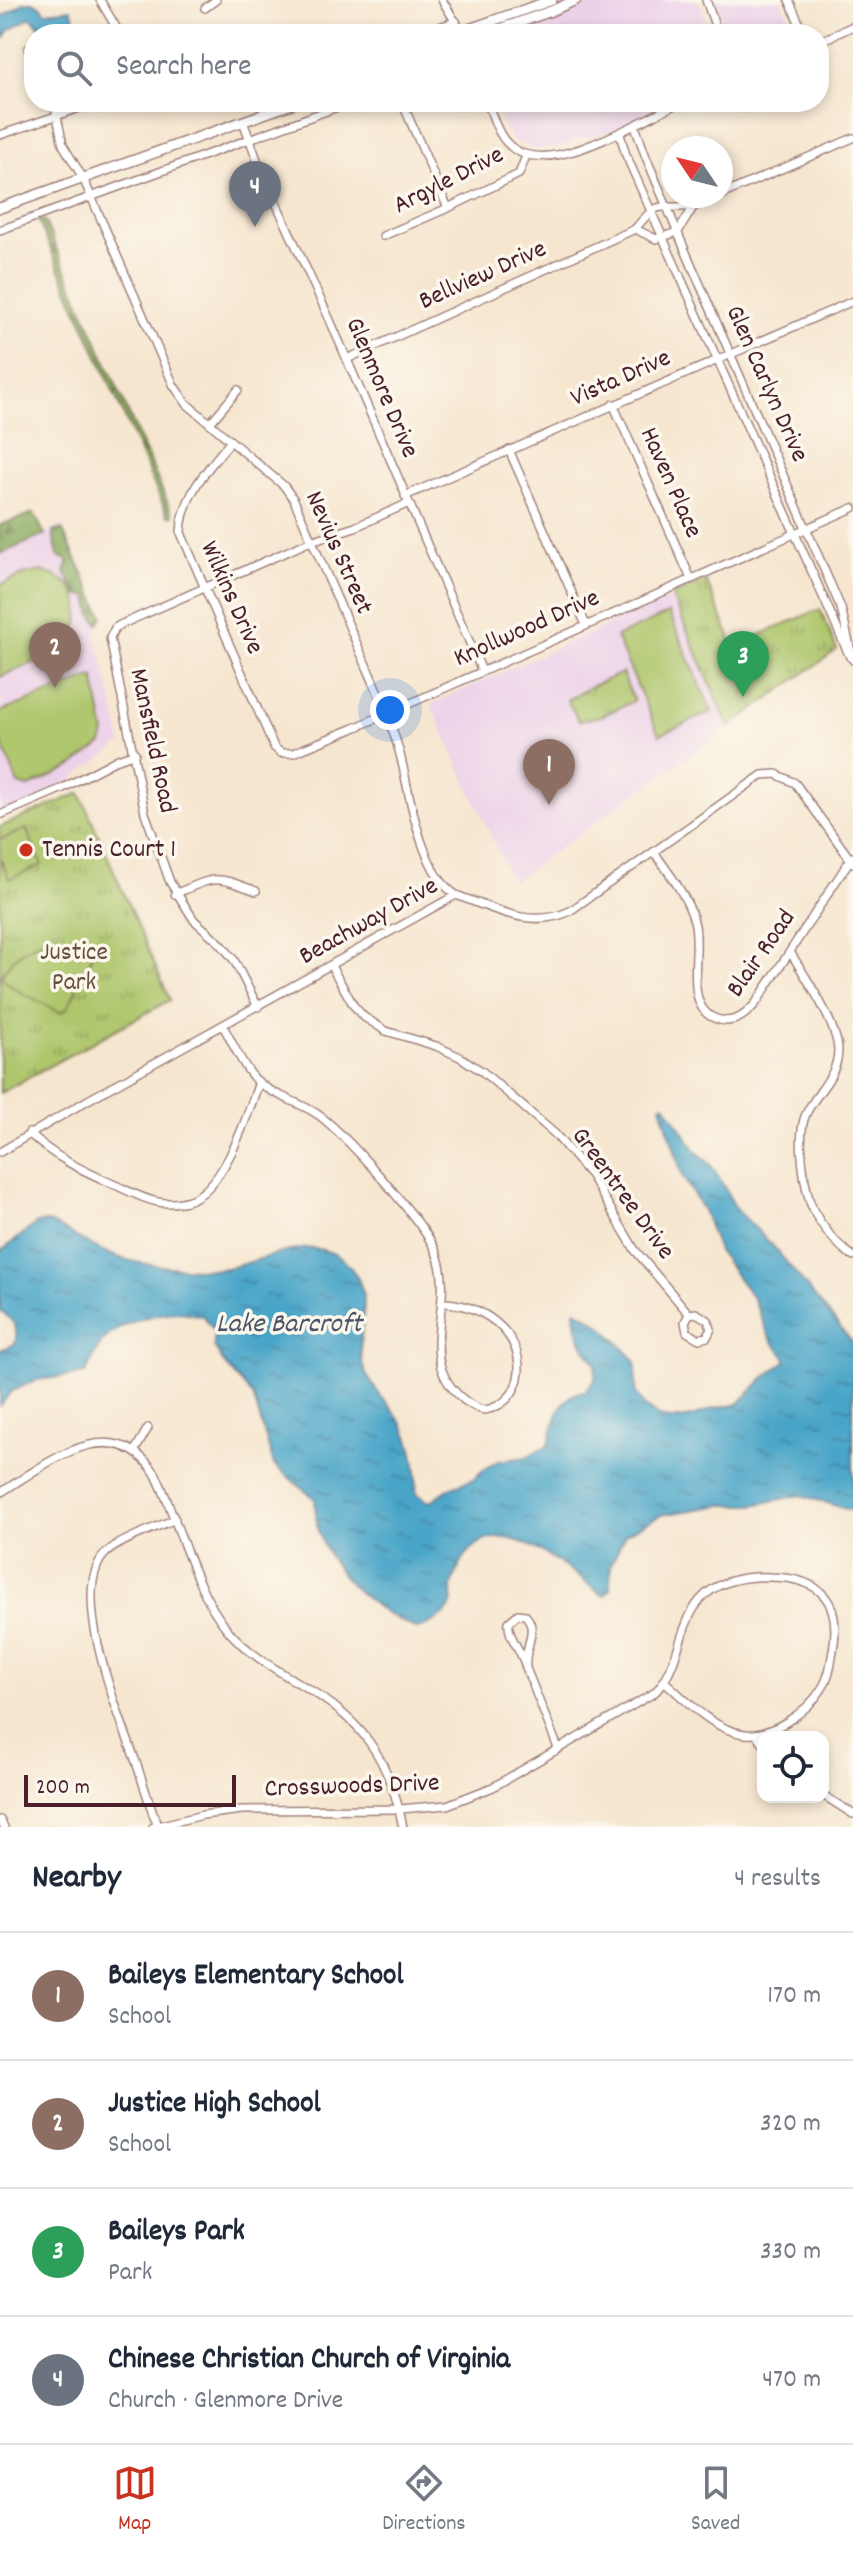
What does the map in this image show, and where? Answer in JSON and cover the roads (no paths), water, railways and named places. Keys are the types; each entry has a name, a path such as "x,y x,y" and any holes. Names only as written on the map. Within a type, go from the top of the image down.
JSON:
{"main road":[{"path":"488,24 558,1 576,0"},
{"path":"514,24 551,11 558,1"},
{"path":"0,208 269,112"}],"street":[{"path":"100,0 114,24"},
{"path":"205,8 216,0"},
{"path":"442,0 457,24"},
{"path":"706,0 714,24"},
{"path":"789,0 800,24"},
{"path":"448,24 456,21"},
{"path":"829,37 853,26"},
{"name":"Nevius Street","path":"55,112 63,145 83,178 174,386 187,404 284,486 294,500 386,713 402,762 420,838 444,884 456,895"},
{"path":"0,135 67,112"},
{"path":"0,230 325,112"},
{"path":"406,112 448,208"},
{"path":"491,112 501,136 526,156 553,156 620,134 662,112"},
{"name":"Glenmore Drive","path":"243,121 482,671"},
{"name":"Glen Carlyn Drive","path":"635,126 661,190"},
{"name":"Glen Carlyn Drive","path":"620,134 853,661"},
{"path":"733,189 853,138"},
{"name":"Argyle Drive","path":"383,236 519,174 526,156"},
{"path":"651,210 661,207"},
{"name":"Glen Carlyn Drive","path":"668,208 841,608 853,661"},
{"path":"635,229 656,239 678,232 693,208"},
{"name":"Bellview Drive","path":"347,359 635,229 651,210"},
{"name":"Vista Drive","path":"110,643 111,633 120,625 311,541 355,527 509,450 853,301"},
{"path":"210,423 238,390"},
{"name":"Haven Place","path":"613,404 691,579"},
{"name":"Wilkins Drive","path":"231,441 199,479 183,514 182,538 249,690"},
{"path":"509,450 586,625"},
{"name":"Knollwood Drive","path":"249,690 274,747 285,754 293,753 853,508"},
{"name":"Mansfield Road","path":"110,643 145,813 175,894 194,920 226,950 258,1007"},
{"path":"0,815 135,753"},
{"name":"Beachway Drive","path":"0,1152 456,895 516,917 550,919 570,911 756,777 776,774 795,783 852,859"},
{"name":"Blair Road","path":"654,852 685,897 694,919 697,939 696,991 706,1013 724,1021 743,1016 756,1003 852,859"},
{"path":"175,894 218,878 256,891"},
{"path":"790,952 815,993 837,1042 838,1053 835,1069 811,1104 801,1129 810,1200 829,1233 853,1256"},
{"name":"Greentree Drive","path":"331,966 354,1006 364,1017 386,1031 436,1046 460,1057 483,1072 555,1134 591,1176 635,1250 689,1314"},
{"path":"223,1026 248,1071 259,1082 328,1122 421,1227 441,1266 444,1286 442,1303 438,1352 444,1379 456,1393 477,1408 486,1410 504,1402 519,1380 516,1347 507,1332 483,1314 454,1303 442,1303"},
{"path":"29,1133 57,1157 132,1193 158,1202 186,1201 202,1194 218,1175 249,1111 259,1082"},
{"path":"134,1452 148,1428"},
{"path":"0,1493 76,1448 112,1444 134,1452 155,1473 207,1599 224,1626 256,1657 326,1700 361,1730 380,1758 400,1809 403,1827"},
{"path":"155,1826 100,1656 92,1597 96,1569 106,1553 175,1519"},
{"path":"758,1577 794,1579 816,1587 828,1600 835,1618 836,1636 822,1689 807,1705 773,1729 756,1734 738,1732 717,1723 664,1681 693,1609 713,1589 735,1580 758,1577"},
{"path":"526,1668 526,1650 533,1629 527,1616 518,1614 509,1622 509,1634 519,1647 526,1668 558,1748"},
{"name":"Crosswoods Drive","path":"155,1826 242,1810 400,1809 436,1807 462,1801 493,1787 654,1693 664,1681"},
{"path":"829,1799 853,1814"},
{"path":"0,1820 4,1827"}],"water":[{"path":"33,2 45,12 71,9 77,24 37,24 31,17 8,31 2,39 0,18 24,3"},
{"name":"Lake Barcroft","path":"665,1104 696,1151 710,1164 736,1209 773,1246 853,1343 853,1511 801,1495 753,1505 722,1505 661,1515 625,1534 611,1564 610,1590 604,1596 545,1554 523,1543 502,1538 483,1541 466,1555 453,1582 448,1611 417,1629 373,1603 336,1567 318,1532 315,1499 274,1465 253,1396 225,1365 214,1347 214,1331 203,1316 169,1313 128,1324 103,1341 85,1374 36,1380 12,1391 0,1406 0,1350 15,1344 16,1329 0,1311 0,1252 37,1223 48,1222 113,1255 156,1265 219,1269 280,1253 315,1249 331,1253 346,1262 362,1290 361,1357 364,1368 373,1386 406,1431 415,1462 416,1493 429,1502 452,1487 474,1479 498,1461 526,1457 549,1445 559,1411 569,1398 586,1391 595,1379 596,1364 581,1339 575,1310 616,1339 636,1362 636,1393 645,1407 659,1417 672,1420 692,1417 738,1404 787,1360 770,1338 753,1298 718,1251 703,1210 683,1177 661,1106"}],"place":[{"name":"Chinese Christian Church of Virginia","path":"255,227"},
{"name":"Justice High School","path":"55,688"},
{"name":"Baileys Park","path":"743,697"},
{"name":"Baileys Elementary School","path":"549,805"},
{"name":"Tennis Court 1","path":"26,850"}],"park label":[{"name":"Justice Park","path":"74,968"}]}
